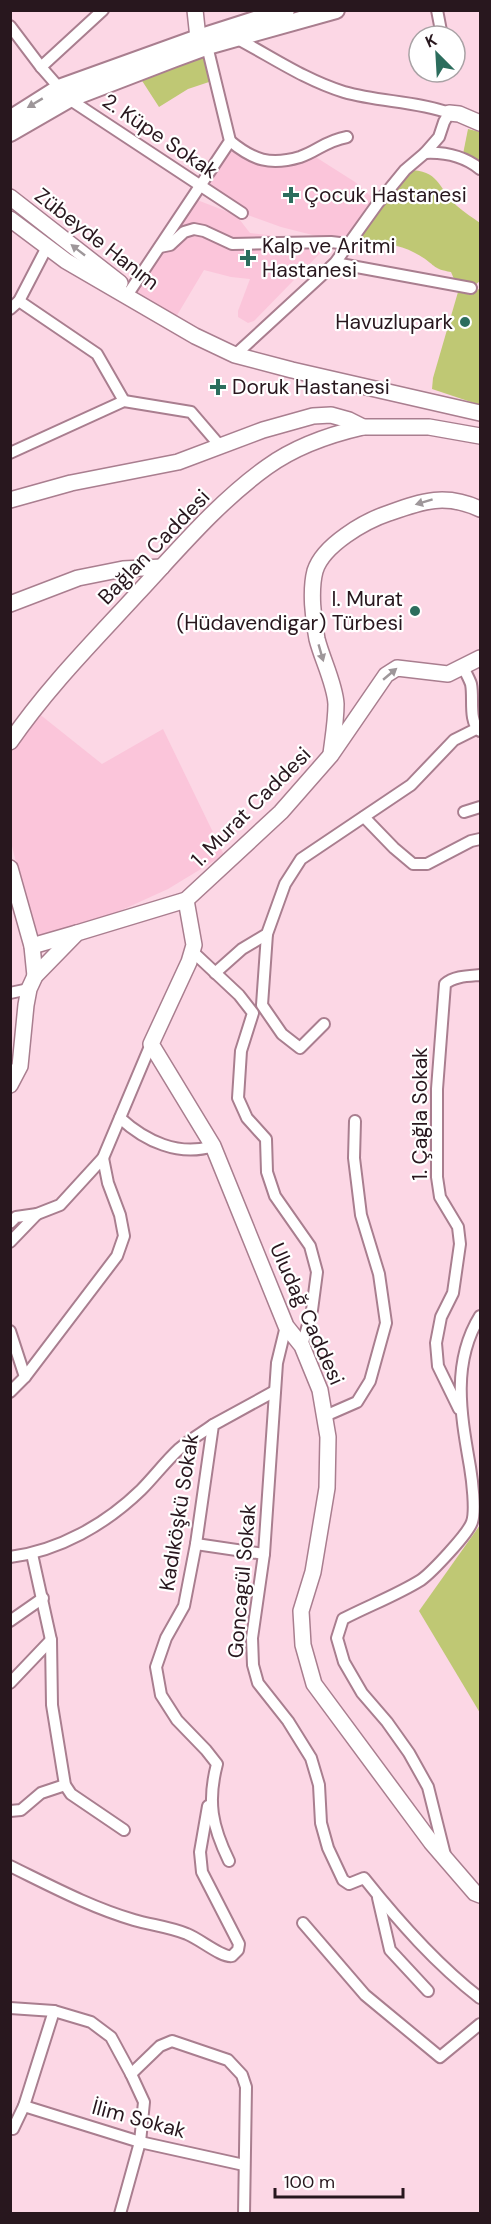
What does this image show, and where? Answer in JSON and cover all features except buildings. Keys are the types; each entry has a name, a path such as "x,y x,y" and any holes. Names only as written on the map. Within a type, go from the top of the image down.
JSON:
{"main road":[{"path":"195,10 202,42"},
{"path":"10,119 64,94 234,32 257,20 286,10"},
{"path":"257,20 336,10"},
{"path":"10,133 64,94"},
{"path":"449,113 459,114 480,123"},
{"name":"Zübeyde Hanım","path":"10,197 157,313"},
{"path":"10,219 66,261 195,336 235,355 480,413"},
{"path":"10,500 71,483 178,462 263,430 313,416 331,415 363,427 429,428 480,436"},
{"name":"Bağlan Caddesi","path":"10,742 33,709 76,658 211,516 267,467 303,446 332,434 363,427"},
{"name":"1. Murat Caddesi","path":"186,900 281,812 331,755 336,703 317,637 313,598 315,570 325,554 341,538 385,514 423,502 434,499 464,502 480,509"},
{"path":"10,604 78,578 123,570 162,567"},
{"path":"331,755 386,675 397,668 448,674 480,658"},
{"path":"336,703 358,716"},
{"path":"10,868 32,945 32,982 20,1066 10,1085"},
{"path":"32,945 186,900 194,945 151,1044"},
{"path":"32,982 77,933"},
{"name":"Uludağ Caddesi","path":"151,1044 213,1146 286,1326 302,1346 320,1390 328,1437 327,1488 314,1572 301,1611 303,1645 314,1684 446,1860 475,1893 480,1895"}],"street":[{"path":"41,67 103,10"},
{"path":"254,47 257,20"},
{"name":"2. Küpe Sokak","path":"10,26 64,94 242,213"},
{"path":"234,32 295,73 344,92 432,107 449,113 439,137 405,170 335,263 235,355"},
{"path":"202,42 230,141 245,153 268,162 300,157 331,140 347,137"},
{"path":"130,291 230,141"},
{"path":"425,153 441,152 476,166"},
{"path":"160,246 170,245 184,232 194,229 204,231 232,244 348,243"},
{"path":"47,247 15,305 97,354 124,401"},
{"path":"335,263 471,288"},
{"path":"10,453 124,401 191,412 221,447"},
{"path":"324,1024 300,1048 282,1034 262,1005 267,934 285,884 301,859 411,785 454,740 479,729 473,715 471,685 463,666"},
{"path":"464,812 480,807"},
{"path":"364,817 413,864 427,864 471,841 480,839"},
{"path":"215,973 242,948 267,934"},
{"path":"192,951 240,995 253,1013"},
{"name":"1. Çağla Sokak","path":"460,1412 438,1366 436,1343 441,1317 453,1293 460,1244 458,1227 440,1197 438,1187 437,1079 445,984 449,980 480,975"},
{"path":"10,993 32,982"},
{"path":"262,1005 253,1013 241,1051 238,1098 247,1118 266,1140 267,1172 275,1196 310,1246 317,1272 312,1310 302,1346"},
{"path":"10,1223 16,1217 37,1214 60,1205 103,1158 151,1044"},
{"path":"120,1118 136,1133 176,1149 199,1150 213,1146"},
{"path":"325,1416 357,1402 370,1381 386,1323 379,1274 361,1215 354,1158 355,1121"},
{"path":"10,1392 25,1377 117,1256 123,1236 120,1215 108,1183 103,1158"},
{"path":"10,1242 37,1214"},
{"path":"446,1860 428,1787 398,1738 362,1693 344,1662 337,1638 343,1619 422,1579 450,1551 472,1521 473,1485 460,1412 460,1373 471,1331 480,1316"},
{"name":"Goncagül Sokak","path":"286,1326 277,1363 264,1554 252,1638 253,1665 258,1683 288,1721 311,1758 319,1785 321,1823 328,1848 343,1880 349,1884 364,1878 450,1974 480,1998"},
{"path":"10,1331 25,1377"},
{"name":"Kadıköşkü Sokak","path":"229,1861 219,1840 211,1812 212,1784 217,1764 177,1720 161,1695 156,1667 166,1638 184,1606 196,1544 213,1425 275,1391"},
{"path":"10,1557 32,1554 69,1540 94,1527 140,1491 180,1448 213,1425"},
{"path":"196,1544 264,1554"},
{"path":"32,1554 51,1640 52,1705 65,1785 71,1794 124,1830"},
{"path":"10,1621 43,1598"},
{"path":"10,1683 51,1640"},
{"path":"10,1811 21,1810 41,1793 65,1785"},
{"path":"10,1866 77,1900 134,1920 186,1933 208,1944 223,1956 229,1957 235,1955 238,1944 202,1872 200,1852 209,1804 212,1800"},
{"path":"377,1894 390,1950 428,1991"},
{"path":"303,1923 365,1995 440,2057 480,2024"},
{"path":"10,2008 54,2011 91,2022 111,2037 131,2074 144,2102 140,2142 120,2214"},
{"path":"13,2129 24,2106 54,2011"},
{"path":"131,2074 160,2046 172,2041 228,2060 242,2075 246,2087 244,2214"},
{"name":"İlim Sokak","path":"24,2106 140,2142 244,2165"}],"shaded area":[{"name":"Çocuk Hastanesi","path":"230,141 268,162 314,156 355,182 378,203 348,244 281,227 242,213 200,187"},
{"name":"Kalp ve Aritmi Hastanesi","path":"192,198 236,215 250,233 331,242 254,321 248,323 238,317 238,311 250,279 204,270 173,322 130,291"},
{"path":"38,713 102,764 163,729 224,855 168,889 91,924 35,940 11,842 10,753"}],"green space":[{"path":"207,46 215,80 188,89 159,107 137,73"},
{"path":"468,129 480,132 480,169 462,159"},
{"path":"405,170 425,172 431,176 457,206 480,223 480,281 471,288 457,286 451,272 438,268 405,248 377,243 348,244"},
{"name":"Havuzlupark","path":"480,288 480,405 432,389 433,378 458,292 472,295"},
{"path":"480,1525 480,1713 419,1611"}],"place":[{"name":"Çocuk Hastanesi","path":"291,195"},
{"name":"Kalp ve Aritmi Hastanesi","path":"248,258"},
{"name":"Havuzlupark","path":"465,322"},
{"name":"Doruk Hastanesi","path":"218,387"},
{"name":"I. Murat (Hüdavendigar) Türbesi","path":"415,611"}]}
